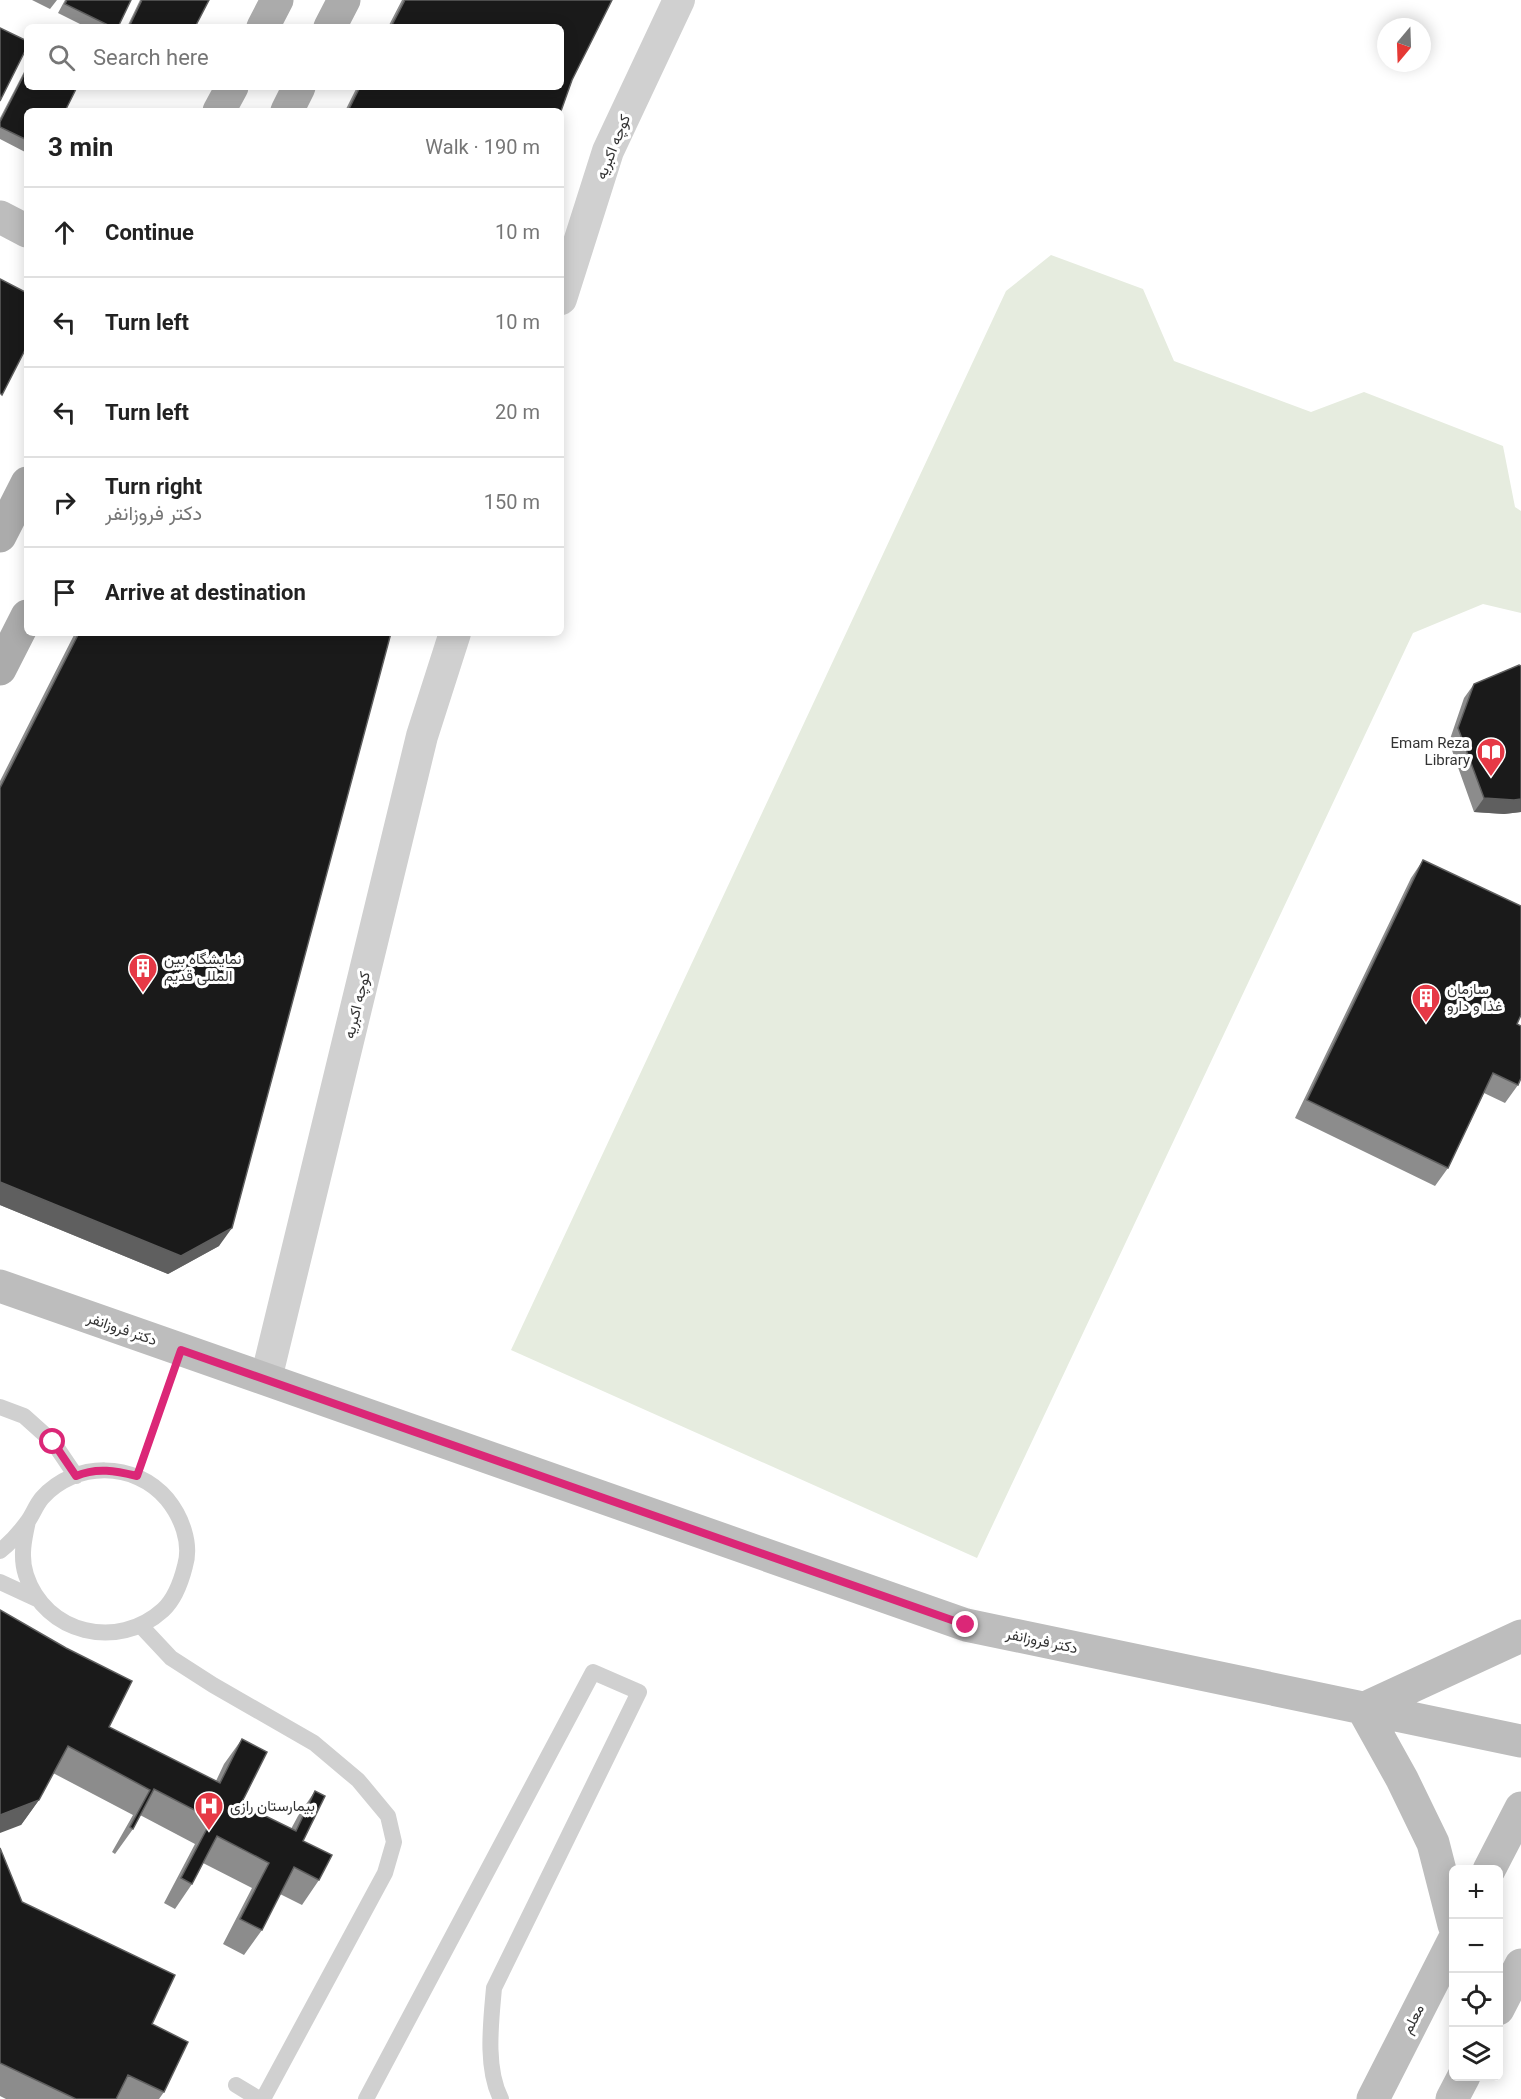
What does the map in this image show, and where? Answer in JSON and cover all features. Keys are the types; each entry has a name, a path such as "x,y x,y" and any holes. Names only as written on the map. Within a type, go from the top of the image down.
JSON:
{"main road":[{"path":"265,24 277,0"},
{"path":"332,24 344,0"},
{"path":"221,108 230,90"},
{"path":"288,108 298,90"},
{"path":"0,536 24,489"},
{"path":"0,669 24,622"}],"street":[{"name":"کوچه اکبریه","path":"564,290 608,151 679,0"},
{"path":"0,217 24,229"},
{"name":"کوچه اکبریه","path":"266,1379 422,736 454,636"},
{"name":"دکتر فروزانفر","path":"0,1286 966,1625 1521,1741"},
{"path":"1452,1919 1433,1843 1402,1779 1363,1709 1521,1636"},
{"path":"1492,1865 1521,1808"},
{"name":"معلم","path":"1373,2099 1449,1950"},
{"path":"1503,1999 1521,1965"},
{"path":"1452,2099 1461,2081"}],"lane":[{"path":"0,1407 24,1416 39,1429 53,1442 76,1476"},
{"path":"0,1551 28,1521 42,1498 62,1482 86,1472 112,1470 137,1476 159,1490 176,1510 185,1535 187,1561 180,1586 164,1609 141,1626 113,1633 85,1631 59,1620 39,1600 26,1575 23,1547 28,1521"},
{"path":"0,1582 39,1600"},
{"path":"141,1626 171,1658 314,1743 358,1780 388,1816 394,1842 385,1874 261,2099 236,2085"},
{"path":"366,2099 593,1672 639,1692 494,1988 490,2043 497,2091 501,2099"}],"path":[{"path":"137,1476 181,1350"}],"shaded area":[{"path":"1051,255 1143,289 1174,361 1311,412 1364,392 1503,446 1515,507 1521,511 1521,613 1483,604 1413,633 977,1558 511,1350 1006,291"}],"building":[{"path":"67,0 131,0 119,24 106,24 65,4"},
{"path":"142,0 209,0 197,24 130,24"},
{"path":"405,0 612,0 572,80 562,108 350,108 358,90 564,90 564,24 393,24"},
{"path":"0,28 24,40 24,53 0,101"},
{"path":"24,75 24,90 76,90 66,108 24,108 24,139 0,127 0,122"},
{"path":"0,279 24,291 24,352 2,395 0,393"},
{"name":"نمایشگاه بین المللی قدیم","path":"77,636 390,636 232,1228 181,1256 0,1182 0,788"},
{"name":"Emam Reza Library","path":"1521,666 1521,799 1484,798 1458,728 1474,684"},
{"name":"سازمان غذا و دارو","path":"1423,860 1521,906 1521,1015 1517,1024 1521,1026 1521,1078 1518,1085 1493,1073 1448,1168 1307,1100"},
{"path":"0,1610 66,1648 132,1681 109,1727 220,1783 242,1739 267,1752 241,1804 296,1831 315,1791 325,1796 303,1841 332,1855 319,1880 294,1867 262,1930 240,1919 269,1863 217,1836 192,1884 181,1878 212,1819 154,1789 133,1829 130,1827 150,1790 68,1746 39,1800 0,1815"},
{"path":"0,1848 22,1902 175,1975 152,2024 188,2042 164,2092 128,2075 116,2099 76,2099 0,2063"}],"place":[{"name":"Emam Reza Library","path":"1491,778"},
{"name":"نمایشگاه بین المللی قدیم","path":"143,994"},
{"name":"سازمان غذا و دارو","path":"1426,1024"},
{"name":"بیمارستان رازی","path":"209,1832"}],"route":[{"path":"53,1442 76,1476 86,1472 112,1470 137,1476 181,1350 966,1625"}]}
